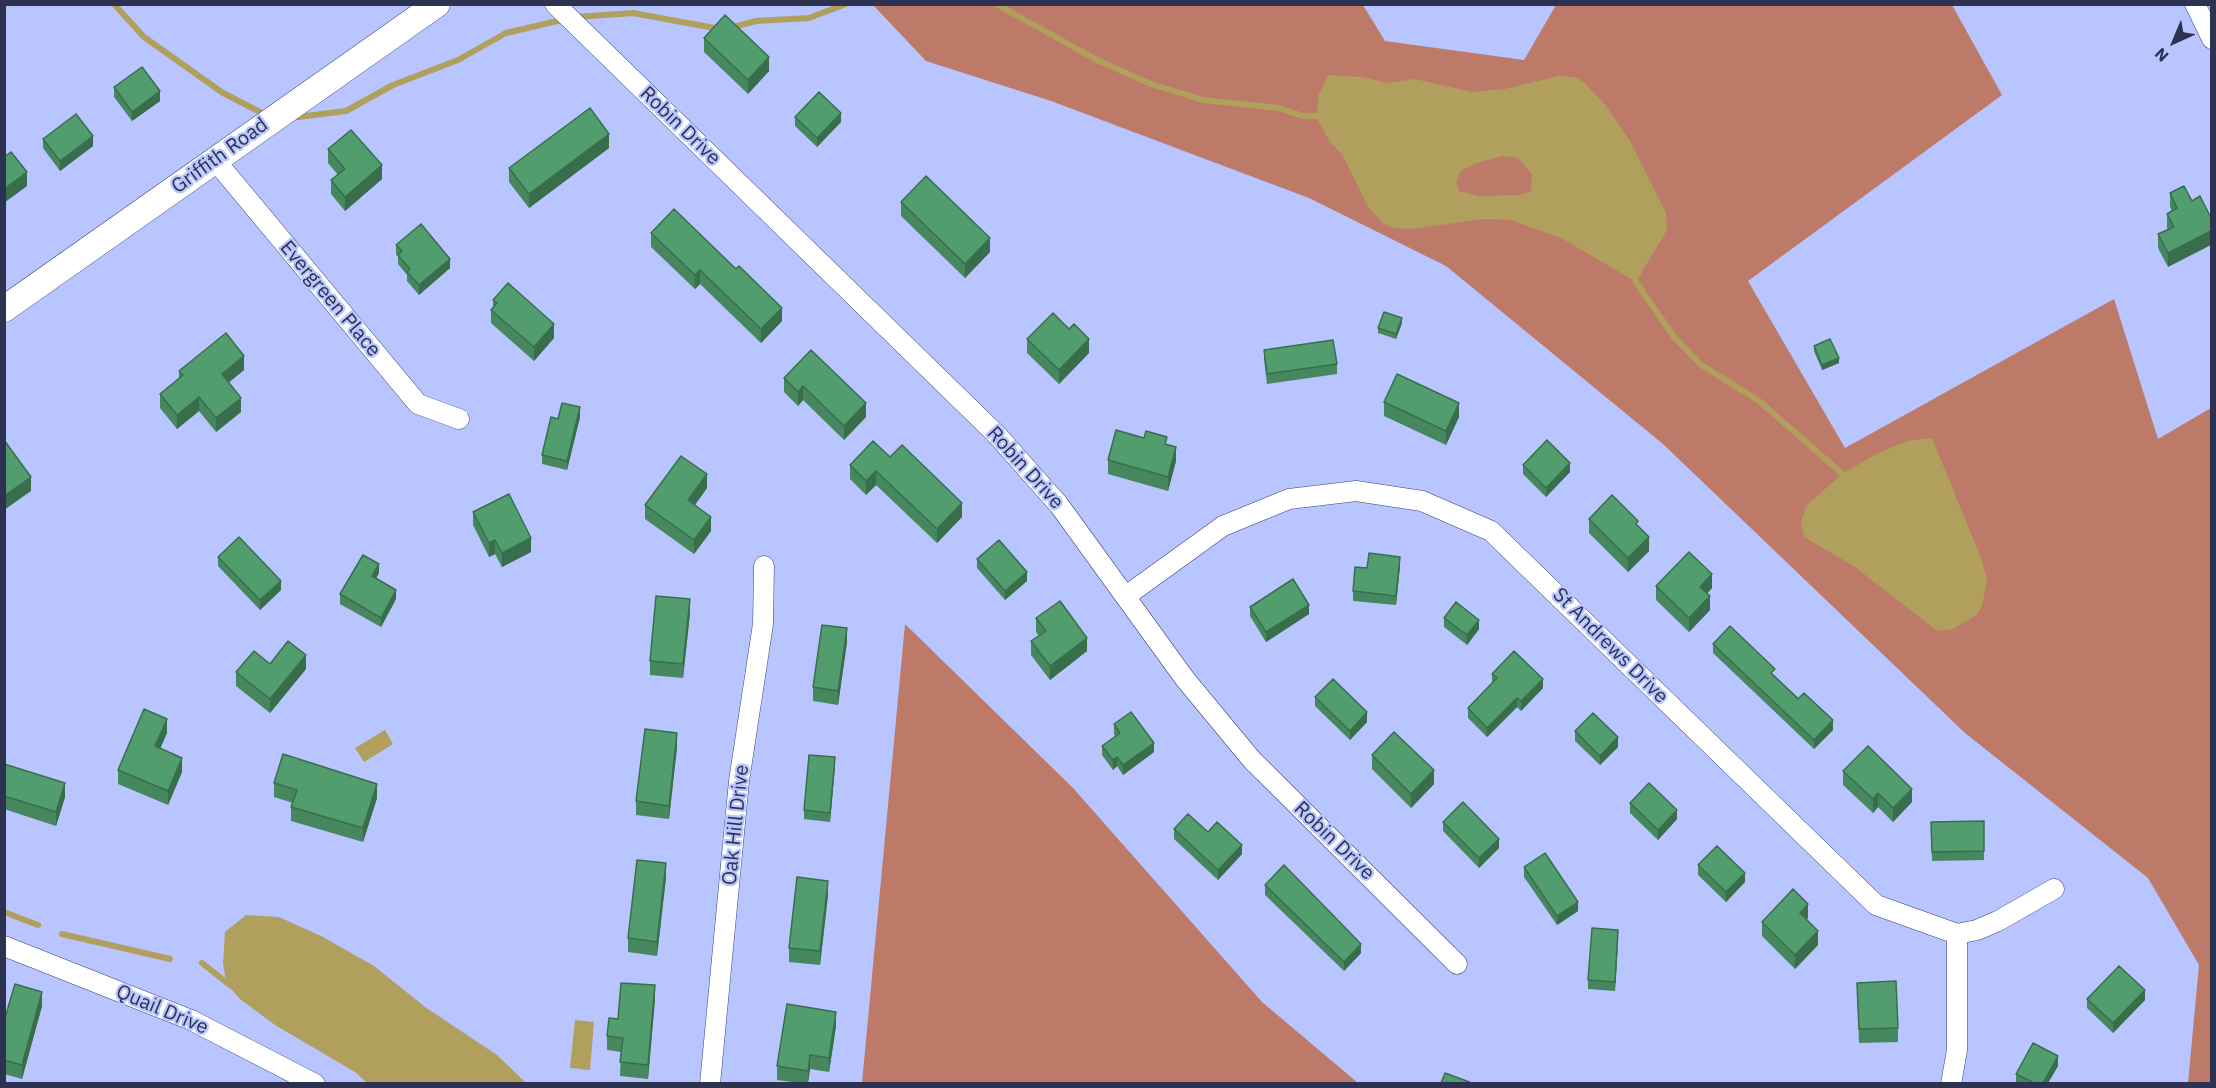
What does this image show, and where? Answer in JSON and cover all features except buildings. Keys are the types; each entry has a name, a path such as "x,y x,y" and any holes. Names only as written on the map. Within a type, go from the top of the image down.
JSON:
{"street":[{"name":"Griffith Road","path":"4,309 437,4"},
{"name":"Robin Drive","path":"555,4 997,435 1059,505 1185,679 1252,760 1457,964"},
{"path":"2195,4 2211,39"},
{"name":"Evergreen Place","path":"215,160 418,404 459,419"},
{"name":"St Andrews Drive","path":"1126,596 1223,526 1289,499 1356,491 1422,501 1491,531 1876,905 1957,934"},
{"name":"Oak Hill Drive","path":"710,1083 740,781 763,624 764,567"},
{"path":"1951,1083 1957,1050 1957,934 1977,930 1998,921 2055,889"},
{"name":"Quail Drive","path":"4,946 191,1020 315,1083"}],"shaded area":[{"path":"873,5 1363,5 1385,41 1524,60 1556,5 1952,5 2002,95 1748,281 1845,448 2114,299 2158,439 2211,408 2211,1083 2188,1083 2199,965 2148,878 1965,733 1663,444 1446,266 1309,198 1051,101 926,61"},
{"path":"1328,75 1361,77 1388,83 1415,79 1472,92 1505,89 1558,76 1574,77 1584,82 1606,106 1630,141 1666,213 1667,230 1636,282 1563,239 1511,220 1485,219 1410,229 1393,228 1383,223 1368,207 1342,154 1330,142 1316,116 1319,94","holes":["1503,156 1518,158 1532,174 1531,191 1520,195 1479,196 1459,191 1456,181 1461,171 1476,163"]},
{"path":"1932,438 1981,558 1987,579 1982,606 1977,615 1953,629 1937,631 1855,567 1804,537 1801,522 1806,506 1842,474 1876,454 1907,441"},
{"path":"905,624 1073,788 1262,1002 1358,1083 862,1083"},
{"path":"385,730 393,744 364,762 355,748"},
{"path":"246,915 279,917 323,937 374,966 425,1007 497,1055 526,1083 367,1083 355,1072 275,1025 240,999 226,983 223,963 225,932"},
{"path":"575,1020 594,1022 590,1070 570,1068"}],"waterway":[{"path":"114,4 144,37 223,93 266,115"},
{"path":"730,28 756,21 809,18 846,4"},
{"path":"996,4 1097,60 1151,84 1203,100 1279,108 1303,116 1316,116 1322,113"},
{"path":"576,17 633,13 720,29"},
{"path":"290,118 346,111 393,85 458,60 506,33 566,19"},
{"path":"1634,274 1636,282 1674,337 1700,364 1759,401 1847,478"},
{"path":"4,912 38,925"},
{"path":"62,934 170,959"},
{"path":"202,963 231,986"}]}
